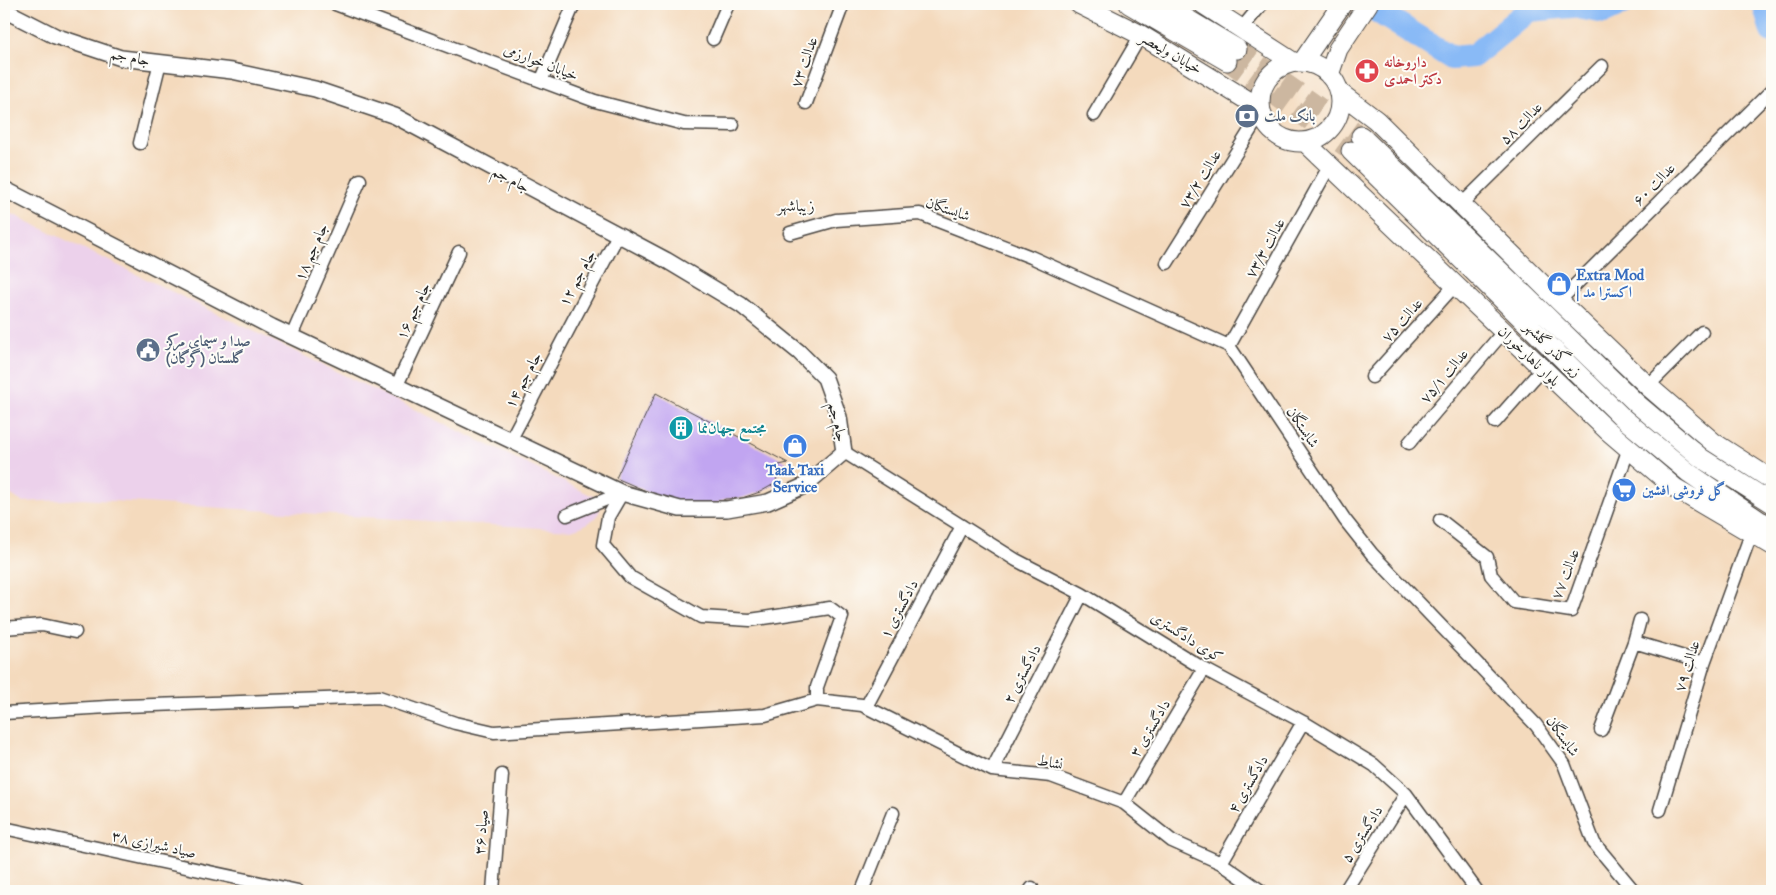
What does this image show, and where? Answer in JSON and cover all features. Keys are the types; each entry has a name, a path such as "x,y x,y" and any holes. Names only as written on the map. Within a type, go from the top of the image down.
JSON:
{"main road":[{"name":"خیابان ولیعصر","path":"1079,4 1141,35 1208,74 1260,110"},
{"path":"1129,4 1232,55 1162,4"},
{"path":"1203,4 1298,62"},
{"path":"1298,62 1342,4"},
{"path":"1329,75 1338,49 1368,4"},
{"path":"1208,74 1227,69 1240,60 1248,43 1246,30"},
{"path":"1339,92 1340,109 1333,124 1321,136 1305,142 1290,141 1275,134 1265,123 1260,110 1260,95 1267,78 1281,66 1298,62 1314,64 1329,75 1339,92 1376,120 1559,302 1648,386 1713,442 1772,480"},
{"path":"1335,169 1344,145 1352,133 1363,124 1376,120"},
{"name":"بلوار ناهارخوران","path":"1305,142 1456,284 1542,369 1629,448 1676,488 1772,545"},
{"name":"زیر گذر گلشهر","path":"1772,502 1701,458 1636,403 1356,143 1623,418 1689,473 1760,521 1772,526"}],"street":[{"path":"542,79 574,4"},
{"path":"713,39 728,4"},
{"name":"عدالت ۷۳","path":"806,103 843,4"},
{"path":"1246,30 1262,4"},
{"name":"خیابان خوارزمی","path":"339,5 595,100 684,124 733,125"},
{"name":"جام جم","path":"4,10 54,36 121,58 232,71 315,89 395,116 666,260 741,305 800,352 825,378 839,418 844,452 804,486 768,502 727,509 680,509 622,493 292,336 4,189"},
{"path":"1094,115 1141,35"},
{"path":"140,143 160,62"},
{"name":"عدالت ۵۸","path":"1462,204 1602,66"},
{"name":"عدالت ۶۰","path":"1559,302 1772,90"},
{"name":"عدالت ۷۳/۲","path":"1167,263 1260,110"},
{"name":"۷۳/۳ عدالت","path":"1228,346 1335,169"},
{"name":"۱۸ جام جم","path":"292,336 360,180"},
{"name":"شایستگان","path":"790,233 836,220 920,214 1031,256 1228,346 1345,520 1372,554 1536,725 1564,764 1594,843 1634,891"},
{"name":"۱۲ جام جم","path":"564,337 618,235"},
{"name":"۱۶ جام جم","path":"397,385 459,252"},
{"name":"۷۵ عدالت","path":"1372,377 1456,284"},
{"name":"۷۵/۱ عدالت","path":"1409,443 1504,331"},
{"path":"1648,386 1702,332"},
{"name":"۱۴ جام جم","path":"511,439 564,337"},
{"path":"1495,422 1542,369"},
{"name":"عدالت ۷۷","path":"1440,520 1486,557 1491,575 1514,602 1571,611 1629,448"},
{"name":"کوی دادگستری","path":"844,452 1016,560 1140,627 1204,669 1303,722 1374,765 1406,794 1477,891"},
{"path":"567,515 622,493"},
{"path":"4,713 125,706 379,697 455,723 494,732 765,715 817,700 817,687 842,617 830,608 750,620 701,617 630,577 603,545 608,517 622,493"},
{"name":"دادگستری ۱","path":"866,707 962,526"},
{"name":"عدالت ۷۹","path":"1660,810 1704,663 1751,534"},
{"name":"دادگستری ۲","path":"992,770 1082,594"},
{"path":"1601,730 1634,642 1640,620"},
{"path":"4,628 42,625 75,632"},
{"path":"1634,642 1704,663"},
{"name":"دادگستری ۳","path":"1124,803 1204,669"},
{"name":"نشاط","path":"817,700 866,707 992,770 1051,776 1124,803 1172,841 1221,863 1261,891"},
{"name":"دادگستری ۴","path":"1221,863 1303,722"},
{"name":"صیاد ۳۶","path":"493,891 502,775"},
{"name":"دادگستری ۵","path":"1345,891 1406,794"},
{"path":"862,891 893,813"},
{"name":"صیاد شیرازی ۳۸","path":"4,828 298,891"}],"shaded area":[{"name":"صدا و سیمای مرکز گلستان (گرگان)","path":"4,210 603,501 597,517 583,526 571,530 83,499 22,502 4,490"}],"building":[{"name":"مجتمع جهان‌نما","path":"656,393 788,463 779,465 776,483 760,492 742,498 725,499 716,504 689,505 667,500 616,478"}],"waterway":[{"path":"1377,11 1452,58 1473,56 1529,10 1572,6 1605,12 1622,4"},
{"path":"1764,4 1772,31"}],"tunnel":[{"path":"1237,49 1361,136"},
{"path":"1227,61 1351,151"}],"place":[{"name":"داروخانه دکتر احمدی","path":"1367,71"},
{"name":"بانک ملت","path":"1247,116"},
{"name":"Extra Mod | اکسترا مد","path":"1559,284"},
{"name":"صدا و سیمای مرکز گلستان (گرگان)","path":"148,350"},
{"name":"مجتمع جهان‌نما","path":"681,428"},
{"name":"Taak Taxi Service","path":"795,446"},
{"name":"گل فروشی افشین","path":"1624,490"}],"district":[{"name":"زیباشهر","path":"796,205"}]}
